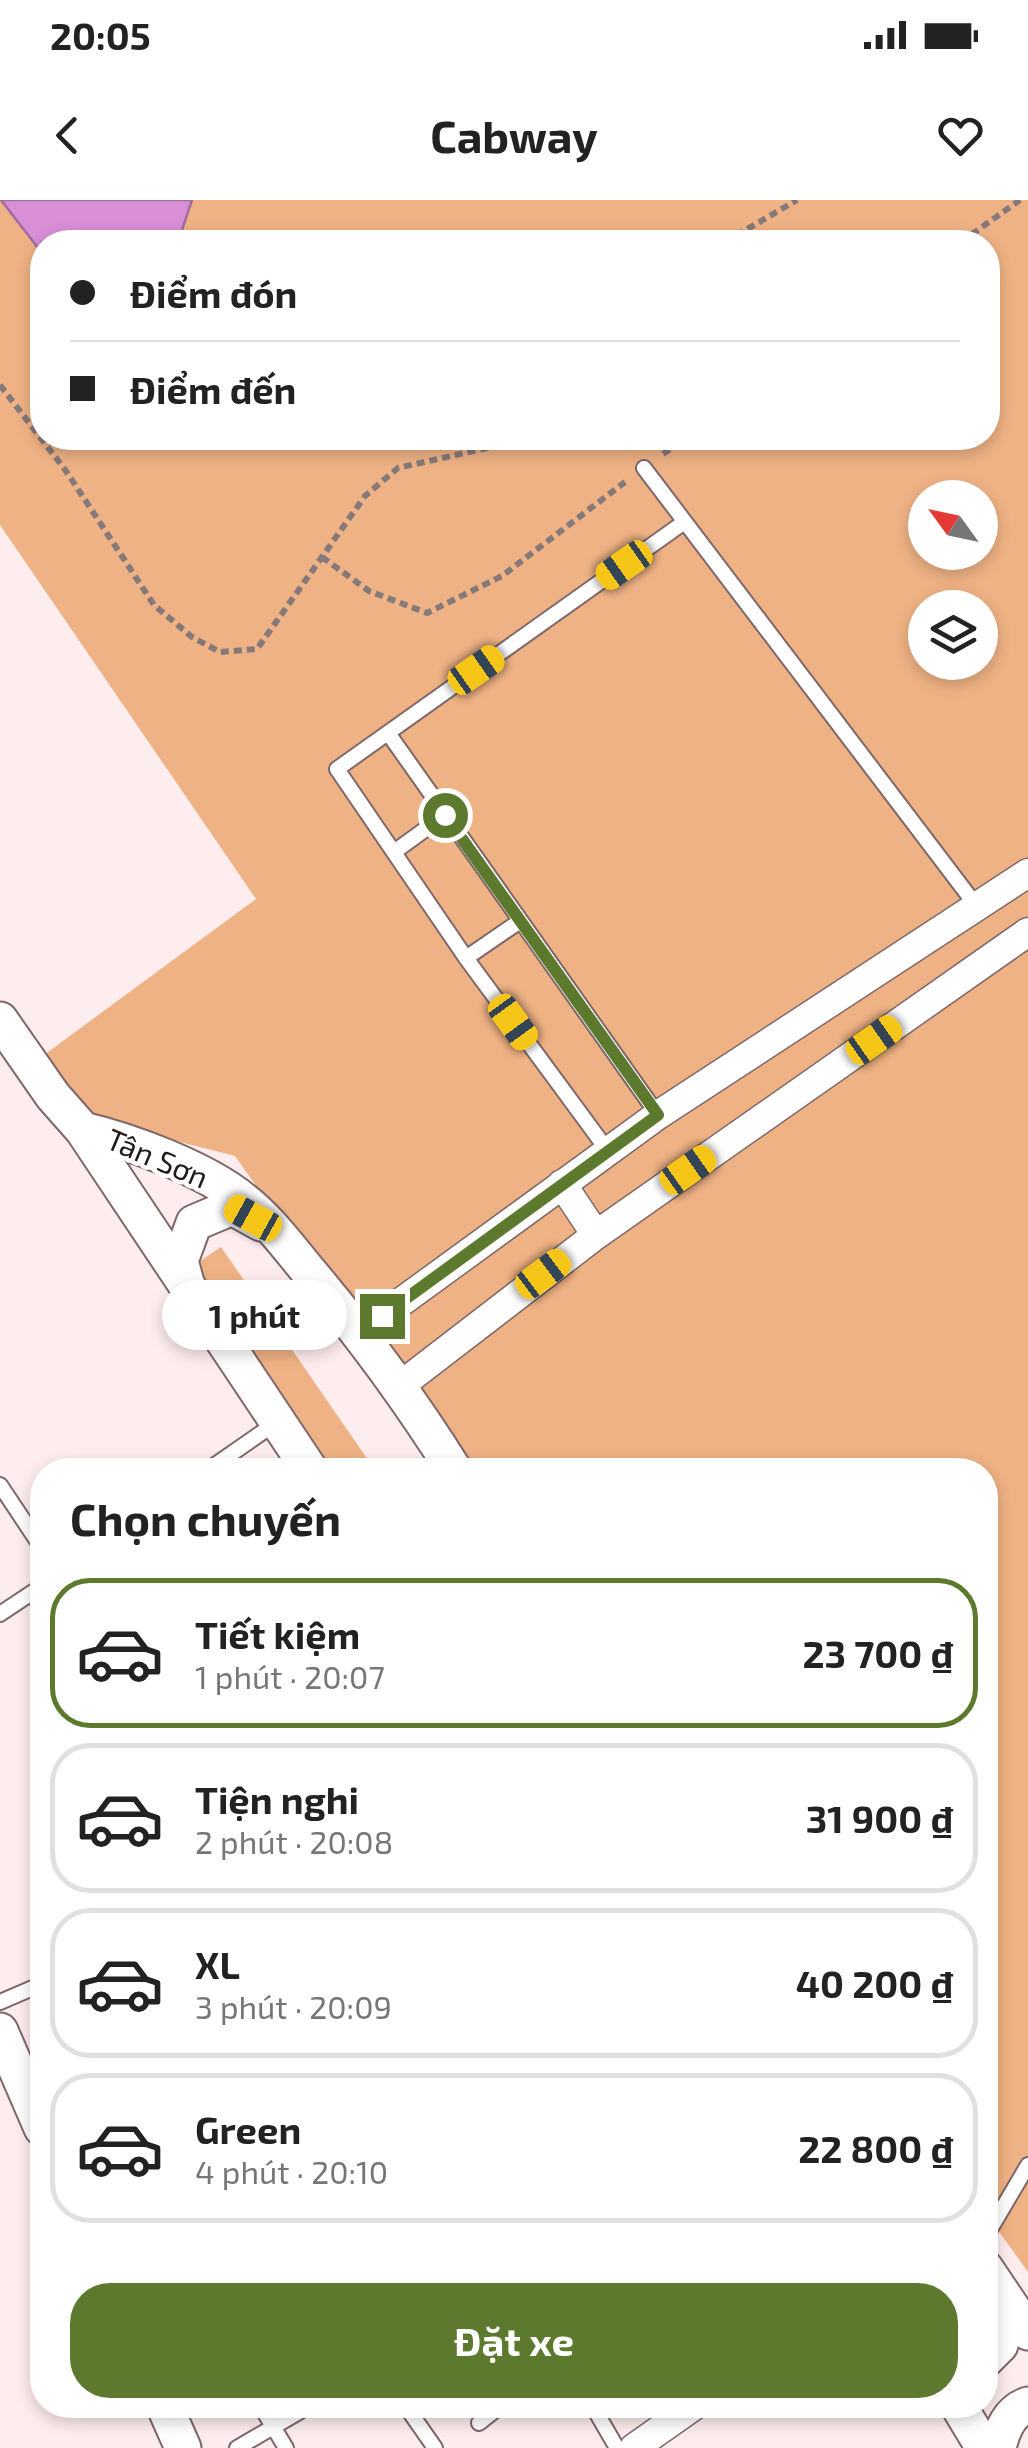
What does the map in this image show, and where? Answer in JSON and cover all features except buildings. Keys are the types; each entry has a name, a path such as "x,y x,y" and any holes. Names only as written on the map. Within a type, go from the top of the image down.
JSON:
{"street":[{"path":"360,1332 658,1115 1028,874"},
{"path":"400,1385 596,1235 1028,932"},
{"name":"Tân Sơn","path":"0,1020 52,1096 83,1130 302,1458"},
{"name":"Tân Sơn","path":"83,1130 130,1141 242,1198 275,1230 360,1332 400,1385 446,1458"},
{"path":"562,1184 596,1235"},
{"path":"187,1286 180,1261 194,1223 232,1207 275,1230"},
{"path":"0,2031 30,2100"},
{"path":"998,2287 1028,2332"},
{"path":"998,2347 1008,2302"},
{"path":"998,2448 1002,2429 1020,2408 1028,2405"},
{"path":"170,2418 183,2448"},
{"path":"634,2448 677,2418"},
{"path":"966,2418 984,2448"}],"lane":[{"path":"644,468 978,908"},
{"path":"608,1150 466,958 337,769 683,522"},
{"path":"388,733 658,1115"},
{"path":"394,852 445,815"},
{"path":"466,958 520,921"},
{"path":"225,1458 277,1422"},
{"path":"0,1485 30,1530"},
{"path":"0,1614 30,1594"},
{"path":"0,2002 30,1989"},
{"path":"998,2216 1028,2164"},
{"path":"268,2418 286,2448"},
{"path":"237,2448 290,2418"},
{"path":"415,2418 435,2448"},
{"path":"479,2422 484,2418"},
{"path":"600,2418 617,2448"}],"path":[{"path":"746,230 798,200"},
{"path":"978,230 1020,200"},
{"path":"0,385 30,424"},
{"path":"50,450 154,605 192,637 220,652 257,649 365,496 398,468 478,450"},
{"path":"322,557 369,591 427,614 502,576 670,450"}],"shaded area":[{"path":"0,200 1028,200 1028,2272 998,2230 998,1458 449,1458 235,1156 58,1111 29,1066 256,899 0,525"},
{"path":"1,200 192,200 182,230 30,230 30,237"},
{"path":"221,1247 367,1458 304,1458 179,1275"}],"route":[{"path":"382,1316 658,1115 445,815"}]}
